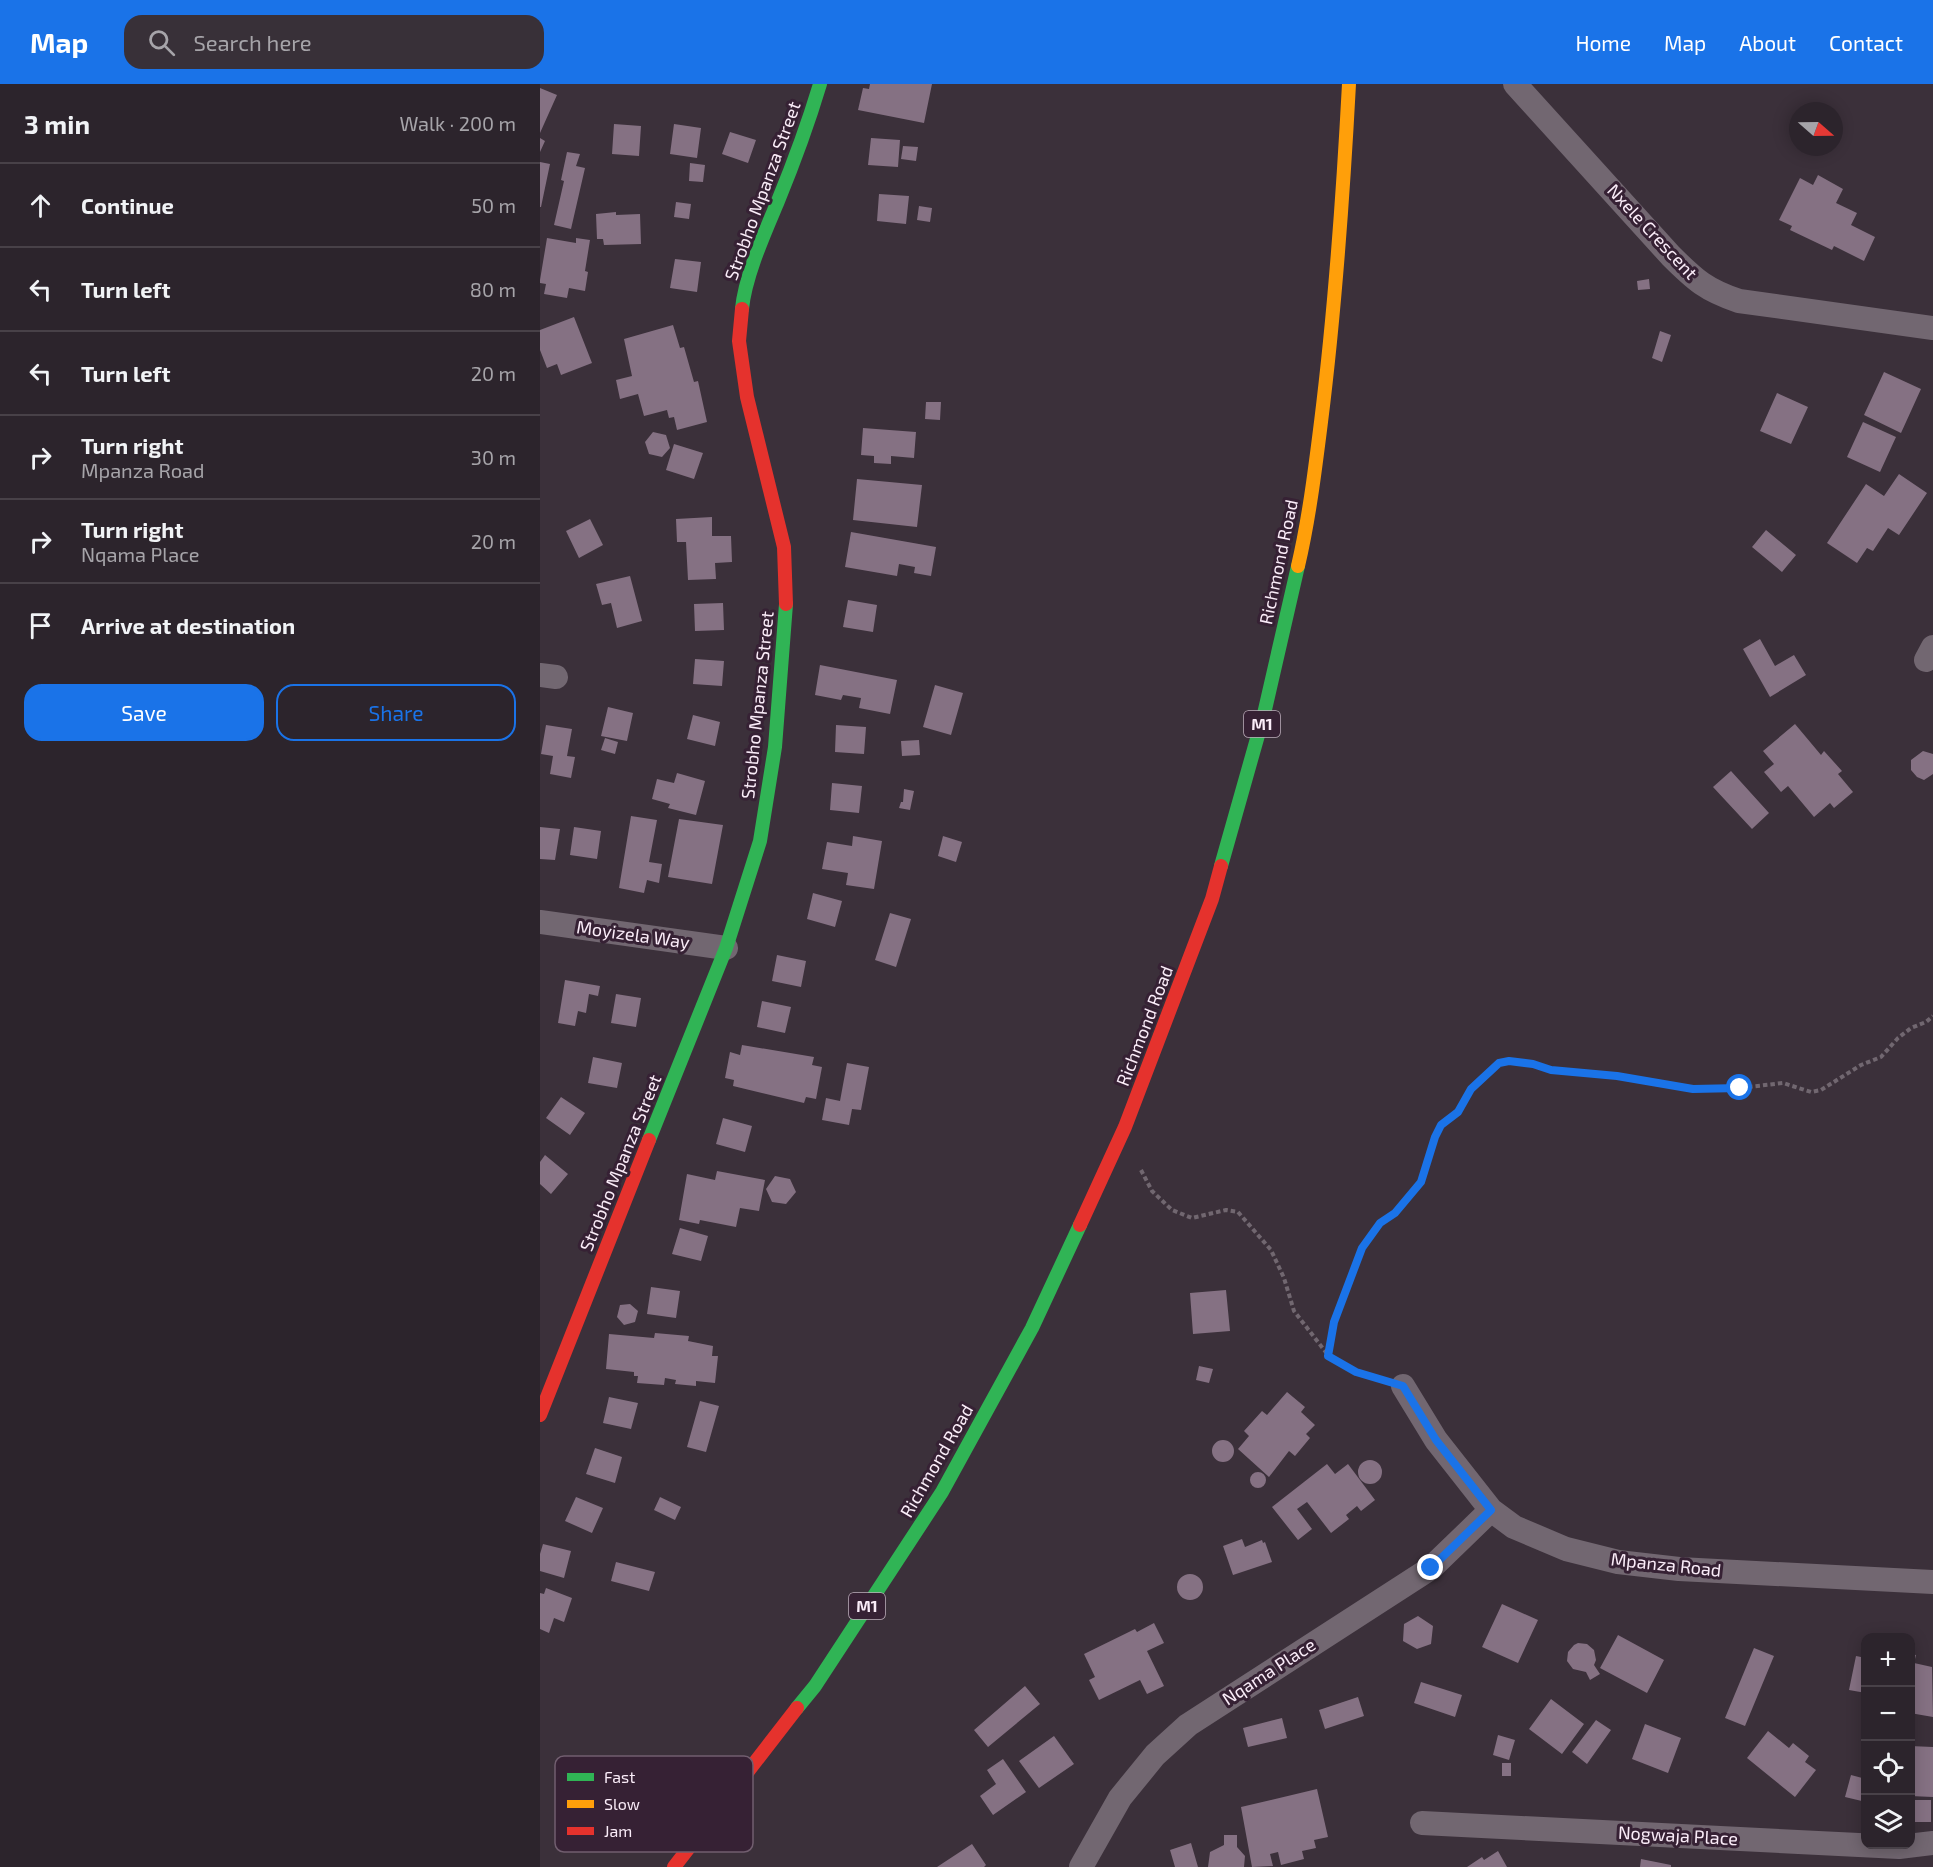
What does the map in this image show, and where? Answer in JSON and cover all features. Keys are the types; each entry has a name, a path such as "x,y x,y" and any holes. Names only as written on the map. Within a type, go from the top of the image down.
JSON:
{"main road":[{"name":"Strobho Mpanza Street","path":"540,1415 726,948 760,842 775,747 786,606 784,547 746,386 740,341 743,299 762,241 804,138 820,84"},
{"name":"Richmond Road","path":"753,1766 815,1686 942,1492 1032,1328 1125,1127 1212,899 1264,714 1307,529 1329,359 1345,164 1349,84"},
{"name":"Richmond Road","path":"674,1867 686,1852"}],"street":[{"name":"Nxele Crescent","path":"1515,84 1671,256 1695,280 1714,293 1739,301 1933,328"},
{"name":"Moyizela Way","path":"540,922 726,948"},
{"name":"Mpanza Road","path":"1403,1386 1436,1440 1491,1510 1514,1527 1566,1549 1618,1563 1679,1569 1933,1582"},
{"name":"Nqama Place","path":"1081,1867 1120,1798 1155,1755 1188,1725 1431,1568 1491,1510"},
{"name":"Nogwaja Place","path":"1422,1823 1899,1847 1933,1843"}],"path":[{"path":"1328,1356 1334,1322 1362,1248 1380,1223 1395,1213 1421,1182 1441,1125 1458,1112 1471,1089 1499,1063 1509,1061 1533,1064 1551,1070 1617,1076 1693,1089 1740,1088 1783,1083 1811,1092 1821,1090 1861,1065 1881,1057 1898,1038 1933,1016"},
{"path":"1125,1127 1142,1173 1152,1191 1172,1210 1192,1218 1226,1210 1238,1212 1254,1229 1271,1250 1284,1278 1294,1311 1328,1356 1356,1372 1403,1386"}],"building":[{"path":"870,84 932,84 924,123 858,110 863,88 869,89"},
{"path":"540,88 557,95 540,133"},
{"path":"614,124 641,126 639,156 612,154"},
{"path":"674,124 701,128 697,158 670,154"},
{"path":"730,132 756,140 748,163 722,154"},
{"path":"540,138 545,141 540,152"},
{"path":"871,138 900,140 898,167 868,165"},
{"path":"903,146 918,147 916,161 901,159"},
{"path":"567,152 580,154 576,166 585,168 571,229 554,225 564,181 561,180"},
{"path":"540,162 550,164 541,207 540,207"},
{"path":"690,163 705,165 703,182 689,181"},
{"path":"1818,175 1843,189 1836,203 1857,213 1851,225 1875,237 1864,261 1834,246 1832,250 1790,230 1792,226 1779,220 1800,178 1813,185"},
{"path":"879,194 909,196 906,224 877,221"},
{"path":"676,202 691,204 689,219 674,217"},
{"path":"919,206 932,208 930,222 917,220"},
{"path":"616,212 616,215 640,214 641,244 604,245 603,239 597,239 596,214"},
{"path":"547,238 576,243 576,238 590,240 585,271 588,272 585,291 569,288 567,298 544,294 546,284 540,283 540,280"},
{"path":"675,259 701,262 697,292 670,288"},
{"path":"1649,279 1650,289 1638,290 1637,281"},
{"path":"574,317 592,363 561,375 557,364 547,368 540,350 540,330"},
{"path":"673,325 680,348 684,347 694,382 698,381 707,422 677,430 674,417 669,418 667,410 644,416 638,394 620,399 616,380 632,376 624,339"},
{"path":"1660,331 1671,335 1662,362 1652,358"},
{"path":"1884,372 1921,389 1901,433 1864,415"},
{"path":"1777,393 1808,407 1791,444 1760,431"},
{"path":"926,402 941,402 940,420 925,419"},
{"path":"1863,422 1896,437 1880,472 1847,457"},
{"path":"863,428 916,432 914,458 891,456 891,464 874,463 874,456 861,455"},
{"path":"653,432 666,435 670,448 662,457 649,454 645,442"},
{"path":"674,444 703,453 694,479 666,470"},
{"path":"1899,474 1927,493 1899,535 1888,528 1873,551 1867,548 1857,563 1827,543 1866,484 1884,496"},
{"path":"857,479 922,485 917,527 853,520"},
{"path":"712,517 712,536 731,536 732,562 715,563 716,579 688,580 686,542 677,542 676,519"},
{"path":"590,519 603,545 579,558 566,531"},
{"path":"1766,530 1796,555 1782,572 1752,547"},
{"path":"851,532 936,547 931,576 914,573 915,567 899,564 897,576 845,567"},
{"path":"630,576 642,621 617,628 611,603 602,605 596,584"},
{"path":"848,600 877,605 873,632 843,627"},
{"path":"723,603 724,630 695,631 694,604"},
{"path":"1760,639 1775,666 1794,655 1806,675 1770,697 1743,649"},
{"path":"695,659 724,661 722,686 693,684"},
{"path":"820,665 897,680 890,714 859,708 861,698 843,695 841,700 815,695"},
{"path":"935,685 963,693 951,735 923,727"},
{"path":"608,707 633,713 627,741 601,736"},
{"path":"693,715 720,722 715,746 687,739"},
{"path":"1795,724 1821,755 1824,751 1842,771 1838,774 1853,792 1834,808 1830,803 1814,817 1788,786 1781,792 1764,772 1774,764 1763,751"},
{"path":"546,725 572,729 567,756 575,757 571,778 550,774 553,756 541,754"},
{"path":"836,725 866,727 864,754 835,752"},
{"path":"605,738 618,742 615,754 601,750"},
{"path":"919,740 920,755 902,756 901,741"},
{"path":"1923,751 1933,754 1933,774 1924,780 1917,777 1911,770 1911,760"},
{"path":"1731,771 1769,813 1752,829 1713,787"},
{"path":"677,773 705,781 696,815 668,808 670,804 652,799 657,779 674,783"},
{"path":"832,783 862,786 859,813 830,810"},
{"path":"904,789 914,791 910,810 899,808 903,802"},
{"path":"631,816 657,820 649,862 662,864 659,883 647,880 644,893 619,888"},
{"path":"679,819 723,825 712,884 668,877"},
{"path":"540,827 560,829 555,860 540,859"},
{"path":"574,827 601,831 597,859 570,855"},
{"path":"853,836 882,841 874,889 846,885 848,873 822,869 827,842 852,846"},
{"path":"943,836 962,842 956,862 938,856"},
{"path":"813,893 842,901 835,927 807,919"},
{"path":"890,913 911,919 896,967 875,960"},
{"path":"777,955 806,961 801,987 772,981"},
{"path":"565,980 600,986 598,996 589,994 586,1013 578,1011 575,1026 558,1023"},
{"path":"616,994 641,998 636,1027 611,1023"},
{"path":"762,1001 791,1007 785,1033 757,1027"},
{"path":"742,1045 814,1057 812,1065 822,1067 816,1099 806,1097 804,1103 733,1086 734,1080 725,1078 730,1052 740,1055"},
{"path":"593,1057 622,1063 617,1088 588,1083"},
{"path":"847,1063 869,1067 861,1110 852,1109 849,1125 822,1120 826,1098 840,1101"},
{"path":"561,1097 585,1113 570,1135 546,1118"},
{"path":"723,1118 752,1126 745,1152 716,1144"},
{"path":"545,1155 568,1174 551,1194 540,1184 540,1162"},
{"path":"717,1171 765,1180 759,1211 740,1208 736,1227 700,1220 699,1224 679,1220 687,1174 715,1180"},
{"path":"775,1176 790,1179 796,1192 786,1204 772,1202 766,1189"},
{"path":"680,1228 708,1236 701,1261 672,1254"},
{"path":"651,1287 680,1291 676,1318 647,1314"},
{"path":"1226,1290 1230,1331 1193,1334 1190,1293"},
{"path":"630,1304 638,1311 635,1322 624,1325 617,1317 620,1305"},
{"path":"655,1333 689,1336 688,1341 713,1346 712,1356 718,1356 715,1383 696,1381 696,1386 675,1384 676,1380 665,1378 664,1385 637,1383 638,1376 634,1376 634,1372 606,1369 609,1334 654,1338"},
{"path":"1199,1366 1213,1369 1209,1383 1196,1380"},
{"path":"1287,1392 1305,1407 1301,1412 1315,1425 1306,1434 1310,1438 1295,1456 1289,1451 1269,1477 1238,1449 1249,1436 1244,1431 1262,1411 1267,1415"},
{"path":"609,1397 638,1403 631,1429 603,1423"},
{"path":"700,1401 719,1406 706,1452 687,1447"},
{"path":"1223,1440 1231,1443 1234,1451 1231,1459 1223,1462 1215,1459 1212,1451 1215,1443"},
{"path":"595,1448 622,1457 615,1483 586,1474"},
{"path":"1370,1460 1379,1463 1382,1472 1379,1481 1370,1484 1361,1481 1358,1472 1361,1463"},
{"path":"1327,1464 1335,1474 1348,1464 1375,1500 1361,1511 1357,1506 1346,1515 1349,1519 1331,1533 1307,1502 1297,1509 1312,1529 1298,1540 1272,1507"},
{"path":"1255,1472 1261,1472 1266,1480 1264,1486 1255,1488 1250,1483 1250,1477"},
{"path":"576,1497 603,1508 592,1533 565,1521"},
{"path":"660,1497 681,1507 675,1520 654,1510"},
{"path":"1242,1539 1245,1547 1262,1540 1263,1543 1265,1542 1272,1562 1233,1575 1223,1546"},
{"path":"543,1544 571,1551 564,1578 540,1571 540,1554"},
{"path":"616,1562 655,1572 649,1591 611,1581"},
{"path":"1190,1574 1199,1578 1203,1587 1199,1596 1190,1600 1181,1596 1177,1587 1181,1578"},
{"path":"546,1588 572,1598 564,1622 554,1618 549,1633 540,1629 540,1593 544,1594"},
{"path":"1502,1604 1538,1620 1518,1663 1482,1647"},
{"path":"1418,1616 1433,1626 1431,1644 1417,1649 1403,1641 1404,1624"},
{"path":"1154,1623 1164,1643 1147,1651 1164,1686 1147,1694 1140,1680 1099,1700 1089,1680 1095,1677 1084,1654 1135,1629 1137,1632"},
{"path":"1618,1635 1664,1660 1647,1693 1600,1668"},
{"path":"1578,1643 1587,1644 1594,1650 1596,1660 1594,1665 1600,1674 1590,1680 1586,1672 1573,1669 1567,1661 1568,1652"},
{"path":"1754,1648 1774,1656 1745,1726 1725,1718"},
{"path":"1856,1656 1861,1657 1861,1692 1849,1690"},
{"path":"1915,1663 1932,1667 1933,1717 1915,1714"},
{"path":"1421,1682 1462,1695 1455,1717 1414,1703"},
{"path":"1025,1686 1040,1704 988,1747 974,1730"},
{"path":"1358,1697 1364,1716 1325,1729 1319,1710"},
{"path":"1551,1699 1584,1724 1562,1754 1529,1729"},
{"path":"1282,1718 1287,1738 1248,1747 1243,1728"},
{"path":"1596,1720 1611,1730 1587,1764 1572,1752"},
{"path":"1645,1724 1681,1738 1668,1773 1632,1759"},
{"path":"1768,1731 1789,1748 1793,1743 1809,1756 1805,1762 1816,1770 1795,1797 1747,1758"},
{"path":"1498,1735 1515,1740 1509,1760 1493,1755"},
{"path":"1054,1736 1074,1764 1039,1788 1019,1761"},
{"path":"1915,1746 1933,1747 1933,1797 1915,1796"},
{"path":"1003,1759 1026,1792 993,1815 980,1796 996,1784 987,1770"},
{"path":"1502,1763 1511,1763 1511,1776 1502,1776"},
{"path":"1851,1775 1861,1778 1861,1801 1845,1797"},
{"path":"1317,1789 1328,1837 1314,1840 1316,1848 1302,1851 1304,1859 1281,1865 1278,1852 1270,1854 1273,1866 1252,1867 1241,1807"},
{"path":"1915,1800 1931,1800 1931,1822 1915,1822"},
{"path":"1224,1835 1237,1835 1237,1847 1245,1856 1244,1867 1208,1867 1210,1852 1224,1845"},
{"path":"1191,1843 1198,1867 1175,1867 1170,1850"},
{"path":"972,1844 986,1865 984,1867 937,1867"},
{"path":"1498,1851 1507,1867 1467,1867 1482,1857 1484,1860"},
{"path":"1641,1859 1671,1865 1671,1867 1640,1867"}],"traffic: fast":[{"path":"742,309 751,268 795,157 820,84"},
{"path":"1221,866 1264,714 1298,566"},
{"path":"649,1140 726,948 760,841 775,747 786,604"},
{"path":"797,1708 815,1686 942,1492 1032,1328 1080,1225"}],"traffic: slow":[{"path":"1298,566 1314,476 1330,338 1349,84"}],"traffic: jam":[{"path":"742,309 739,341 747,397 784,547 786,604"},
{"path":"1080,1225 1125,1127 1212,899 1221,866"},
{"path":"540,1415 649,1140"},
{"path":"753,1765 797,1708"},
{"path":"674,1867 686,1852"}],"route":[{"path":"1431,1568 1491,1510 1436,1440 1403,1386 1356,1372 1328,1356 1334,1322 1362,1248 1380,1223 1395,1213 1411,1191 1421,1182 1441,1125 1458,1112 1471,1089 1499,1063 1509,1061 1533,1064 1551,1070 1617,1076 1693,1089 1740,1088"}]}
